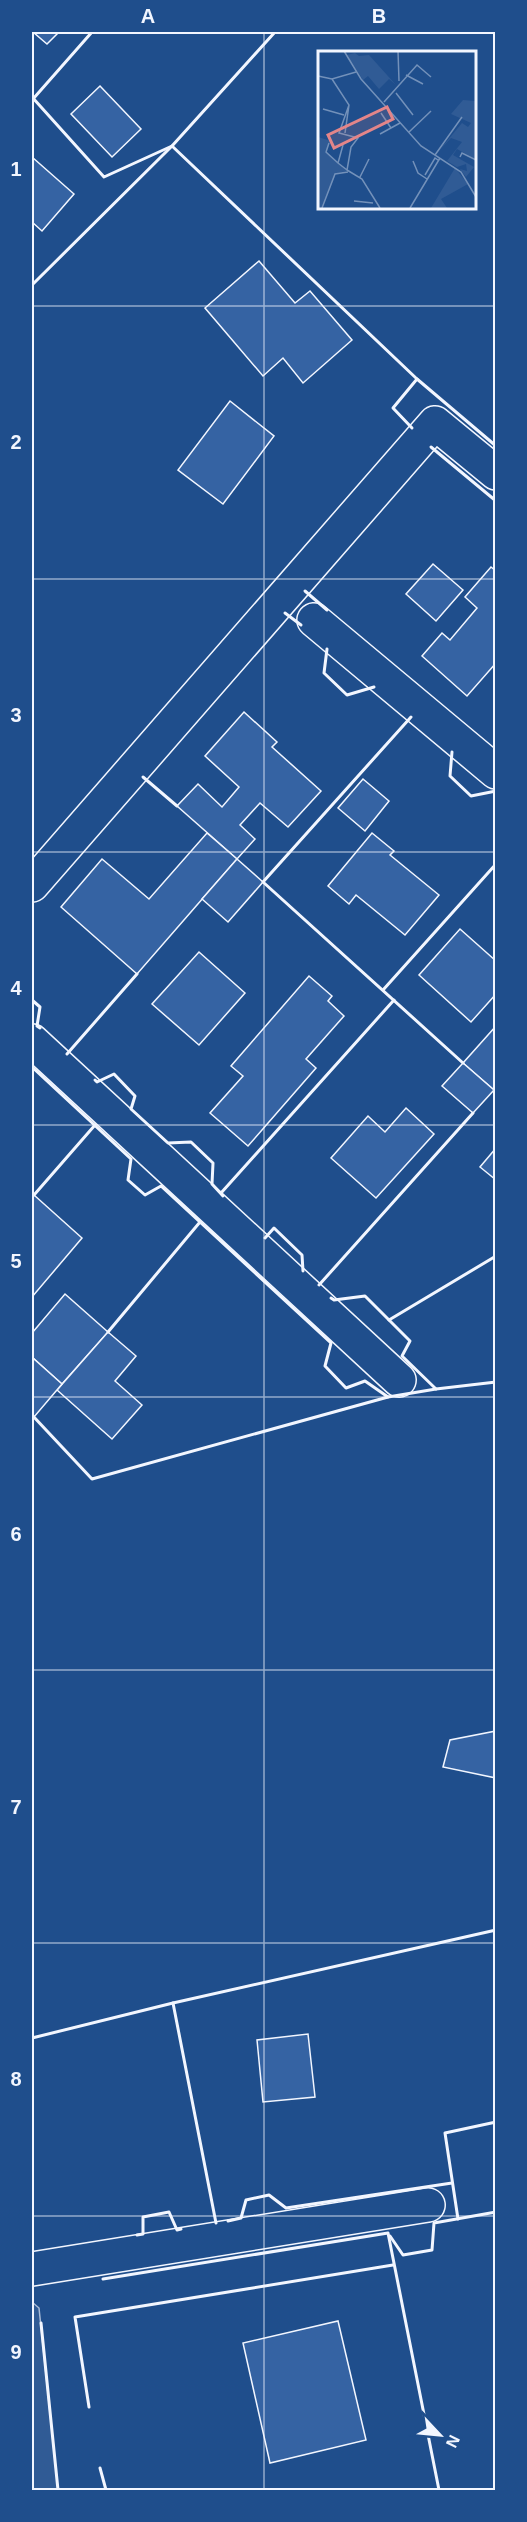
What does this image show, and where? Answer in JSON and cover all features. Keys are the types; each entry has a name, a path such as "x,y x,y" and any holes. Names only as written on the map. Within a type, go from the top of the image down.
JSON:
{"street":[{"path":"32,885 435,423 495,473"},
{"path":"314,620 495,772"},
{"path":"32,1041 399,1380"},
{"path":"32,2269 428,2205"}],"shaded area":[{"path":"32,2302 39,2308 58,2490 32,2490"}],"building":[{"path":"33,32 59,32 47,44"},
{"path":"100,86 141,129 112,157 71,114"},
{"path":"32,157 74,194 42,231 32,222"},
{"path":"259,261 295,303 310,291 352,340 303,383 283,358 263,376 205,308"},
{"path":"230,401 274,436 223,504 178,470"},
{"path":"433,564 463,590 436,621 406,594"},
{"path":"491,567 496,571 496,663 467,696 422,656 442,633 450,640 477,608 465,597"},
{"path":"244,712 277,742 272,747 321,791 288,827 260,803 240,825 255,839 237,859 177,806 198,784 222,807 239,787 205,756"},
{"path":"363,779 389,801 365,831 338,808"},
{"path":"207,833 237,859 137,974 61,907 102,859 149,899"},
{"path":"372,833 394,851 390,855 439,895 405,935 356,895 349,904 328,886"},
{"path":"237,859 263,882 228,922 202,899"},
{"path":"460,929 496,961 496,994 471,1022 419,975"},
{"path":"199,952 245,993 199,1045 152,1004"},
{"path":"309,976 332,996 328,1001 344,1016 306,1059 316,1068 248,1146 210,1113 243,1076 231,1066"},
{"path":"496,1026 496,1088 494,1090 463,1063"},
{"path":"463,1063 494,1090 473,1113 442,1086"},
{"path":"406,1108 434,1134 376,1198 331,1158 368,1116 385,1132"},
{"path":"496,1148 496,1180 480,1167"},
{"path":"34,1195 82,1238 32,1297 32,1197"},
{"path":"65,1294 108,1332 62,1384 32,1357 32,1333"},
{"path":"108,1332 136,1356 115,1381 142,1405 112,1439 57,1390"},
{"path":"34,1359 62,1384 34,1417 32,1415 32,1362"},
{"path":"496,1731 496,1778 443,1767 450,1740"},
{"path":"308,2034 315,2097 263,2102 257,2040"},
{"path":"338,2321 366,2440 270,2463 243,2343"}],"wall":[{"path":"33,99 92,32"},
{"path":"32,285 172,146 275,32"},
{"path":"32,97 104,177 172,146 417,379 496,446"},
{"path":"412,428 393,408 417,379"},
{"path":"431,447 496,501"},
{"path":"305,591 327,610"},
{"path":"285,613 301,625"},
{"path":"327,649 324,673 347,695 374,687"},
{"path":"411,717 263,882 463,1063"},
{"path":"452,752 450,776 471,796 496,791"},
{"path":"143,777 177,806"},
{"path":"383,990 496,864"},
{"path":"67,1054 137,974"},
{"path":"32,1000 40,1007 37,1026 40,1028"},
{"path":"221,1193 394,1000"},
{"path":"32,1067 131,1159 128,1180 145,1195 161,1186 331,1343 325,1366 346,1388 365,1381 388,1397"},
{"path":"95,1080 97,1082 114,1074 135,1096 131,1109 168,1143 191,1142 213,1163 212,1184 223,1196"},
{"path":"319,1285 473,1113"},
{"path":"34,1195 95,1125"},
{"path":"108,1332 200,1222"},
{"path":"265,1238 274,1228 302,1255 303,1271"},
{"path":"389,1320 496,1256"},
{"path":"331,1298 334,1300 365,1296 410,1341 402,1356 436,1389"},
{"path":"32,1415 92,1479 388,1397 496,1382"},
{"path":"32,2038 173,2003 496,1930"},
{"path":"173,2003 216,2223"},
{"path":"458,2219 445,2133 496,2122"},
{"path":"228,2221 241,2218 246,2200 269,2195 286,2208 452,2183"},
{"path":"137,2235 143,2234 143,2217 169,2212 177,2230 181,2229"},
{"path":"390,2236 403,2255 432,2250 434,2223 496,2212"},
{"path":"103,2279 388,2233 439,2490"},
{"path":"89,2407 75,2317 393,2265"},
{"path":"41,2323 58,2490"},
{"path":"100,2468 106,2490"}]}
